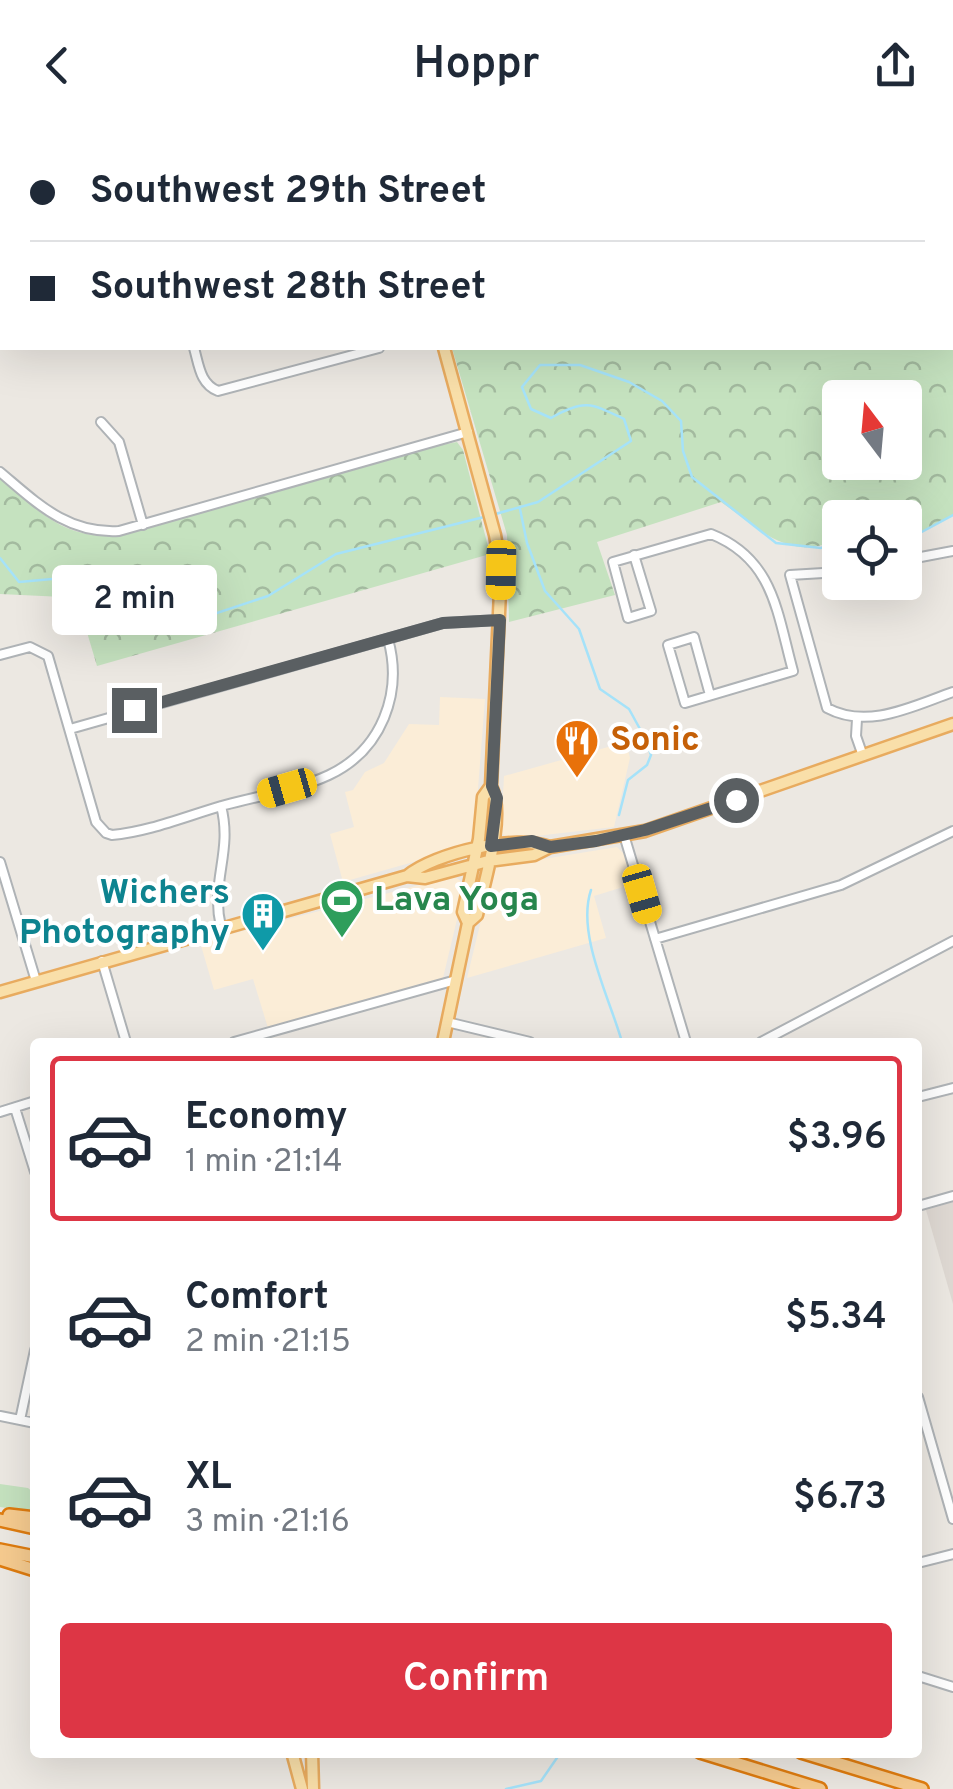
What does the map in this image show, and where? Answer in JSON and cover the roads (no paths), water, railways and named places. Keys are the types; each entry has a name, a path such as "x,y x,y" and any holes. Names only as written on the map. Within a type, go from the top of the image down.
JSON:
{"highway":[{"path":"0,1517 30,1518"},
{"path":"0,1517 30,1526"},
{"path":"0,1550 30,1556"},
{"path":"0,1559 30,1568"},
{"path":"719,1758 820,1789"},
{"path":"821,1758 922,1789"}],"main road":[{"path":"445,350 501,570 492,786 497,798 477,915 468,923"},
{"path":"0,992 407,876 424,878 685,818 953,724"},
{"path":"444,1038 468,923 463,912 484,797 492,786"},
{"path":"407,876 421,865 491,846 532,841 550,847"},
{"path":"294,1758 302,1789"},
{"path":"312,1758 313,1789"}],"street":[{"path":"195,350 202,378 211,388 224,390 372,350"},
{"path":"102,422 118,442 143,525"},
{"path":"0,472 65,522 106,532 143,525 468,432"},
{"path":"634,555 651,611 628,618 613,562 634,555 711,534 737,546 764,576 794,671 685,704 668,644 694,637 710,696"},
{"path":"922,557 953,551"},
{"path":"822,573 790,575 824,704 856,719 888,714 953,692"},
{"path":"70,729 388,638 460,620 500,620"},
{"path":"0,656 30,647 43,650 48,656 96,822 106,833 119,834 320,778 342,768 377,733 391,699 394,675 388,638"},
{"path":"856,719 856,736 863,756"},
{"path":"221,806 227,837 216,890 221,927"},
{"path":"655,939 841,885 953,831"},
{"path":"624,835 685,1038"},
{"path":"0,862 36,981"},
{"path":"768,1038 953,940"},
{"path":"102,961 125,1038"},
{"path":"255,1038 456,980"},
{"path":"447,1022 513,1038"},
{"path":"922,1096 953,1088"},
{"path":"0,1112 30,1103"},
{"path":"14,1108 30,1157"},
{"path":"922,1205 953,1196"},
{"path":"20,1420 30,1373"},
{"path":"922,1411 953,1518"},
{"path":"0,1416 30,1422"},
{"path":"922,1562 953,1554"},
{"path":"922,1677 953,1687"}],"waterway":[{"path":"492,515 538,502 631,441 624,419 595,407 580,406 551,418 531,409 522,387 540,365 580,365 629,382 662,401 681,421 683,451 692,477 776,543 822,547"},
{"path":"520,509 527,543 545,591 579,629 600,689 629,709 651,755 647,765 628,780 619,815"},
{"path":"922,532 953,515"},
{"path":"0,558 19,582 108,574 193,621 268,596 336,554 484,517"},
{"path":"591,890 591,946 621,1038"},
{"path":"506,1789 541,1781 557,1758"}],"place":[{"name":"Sonic","path":"577,779"},
{"name":"Lava Yoga","path":"342,939"},
{"name":"Wichers Photography","path":"263,952"}]}
